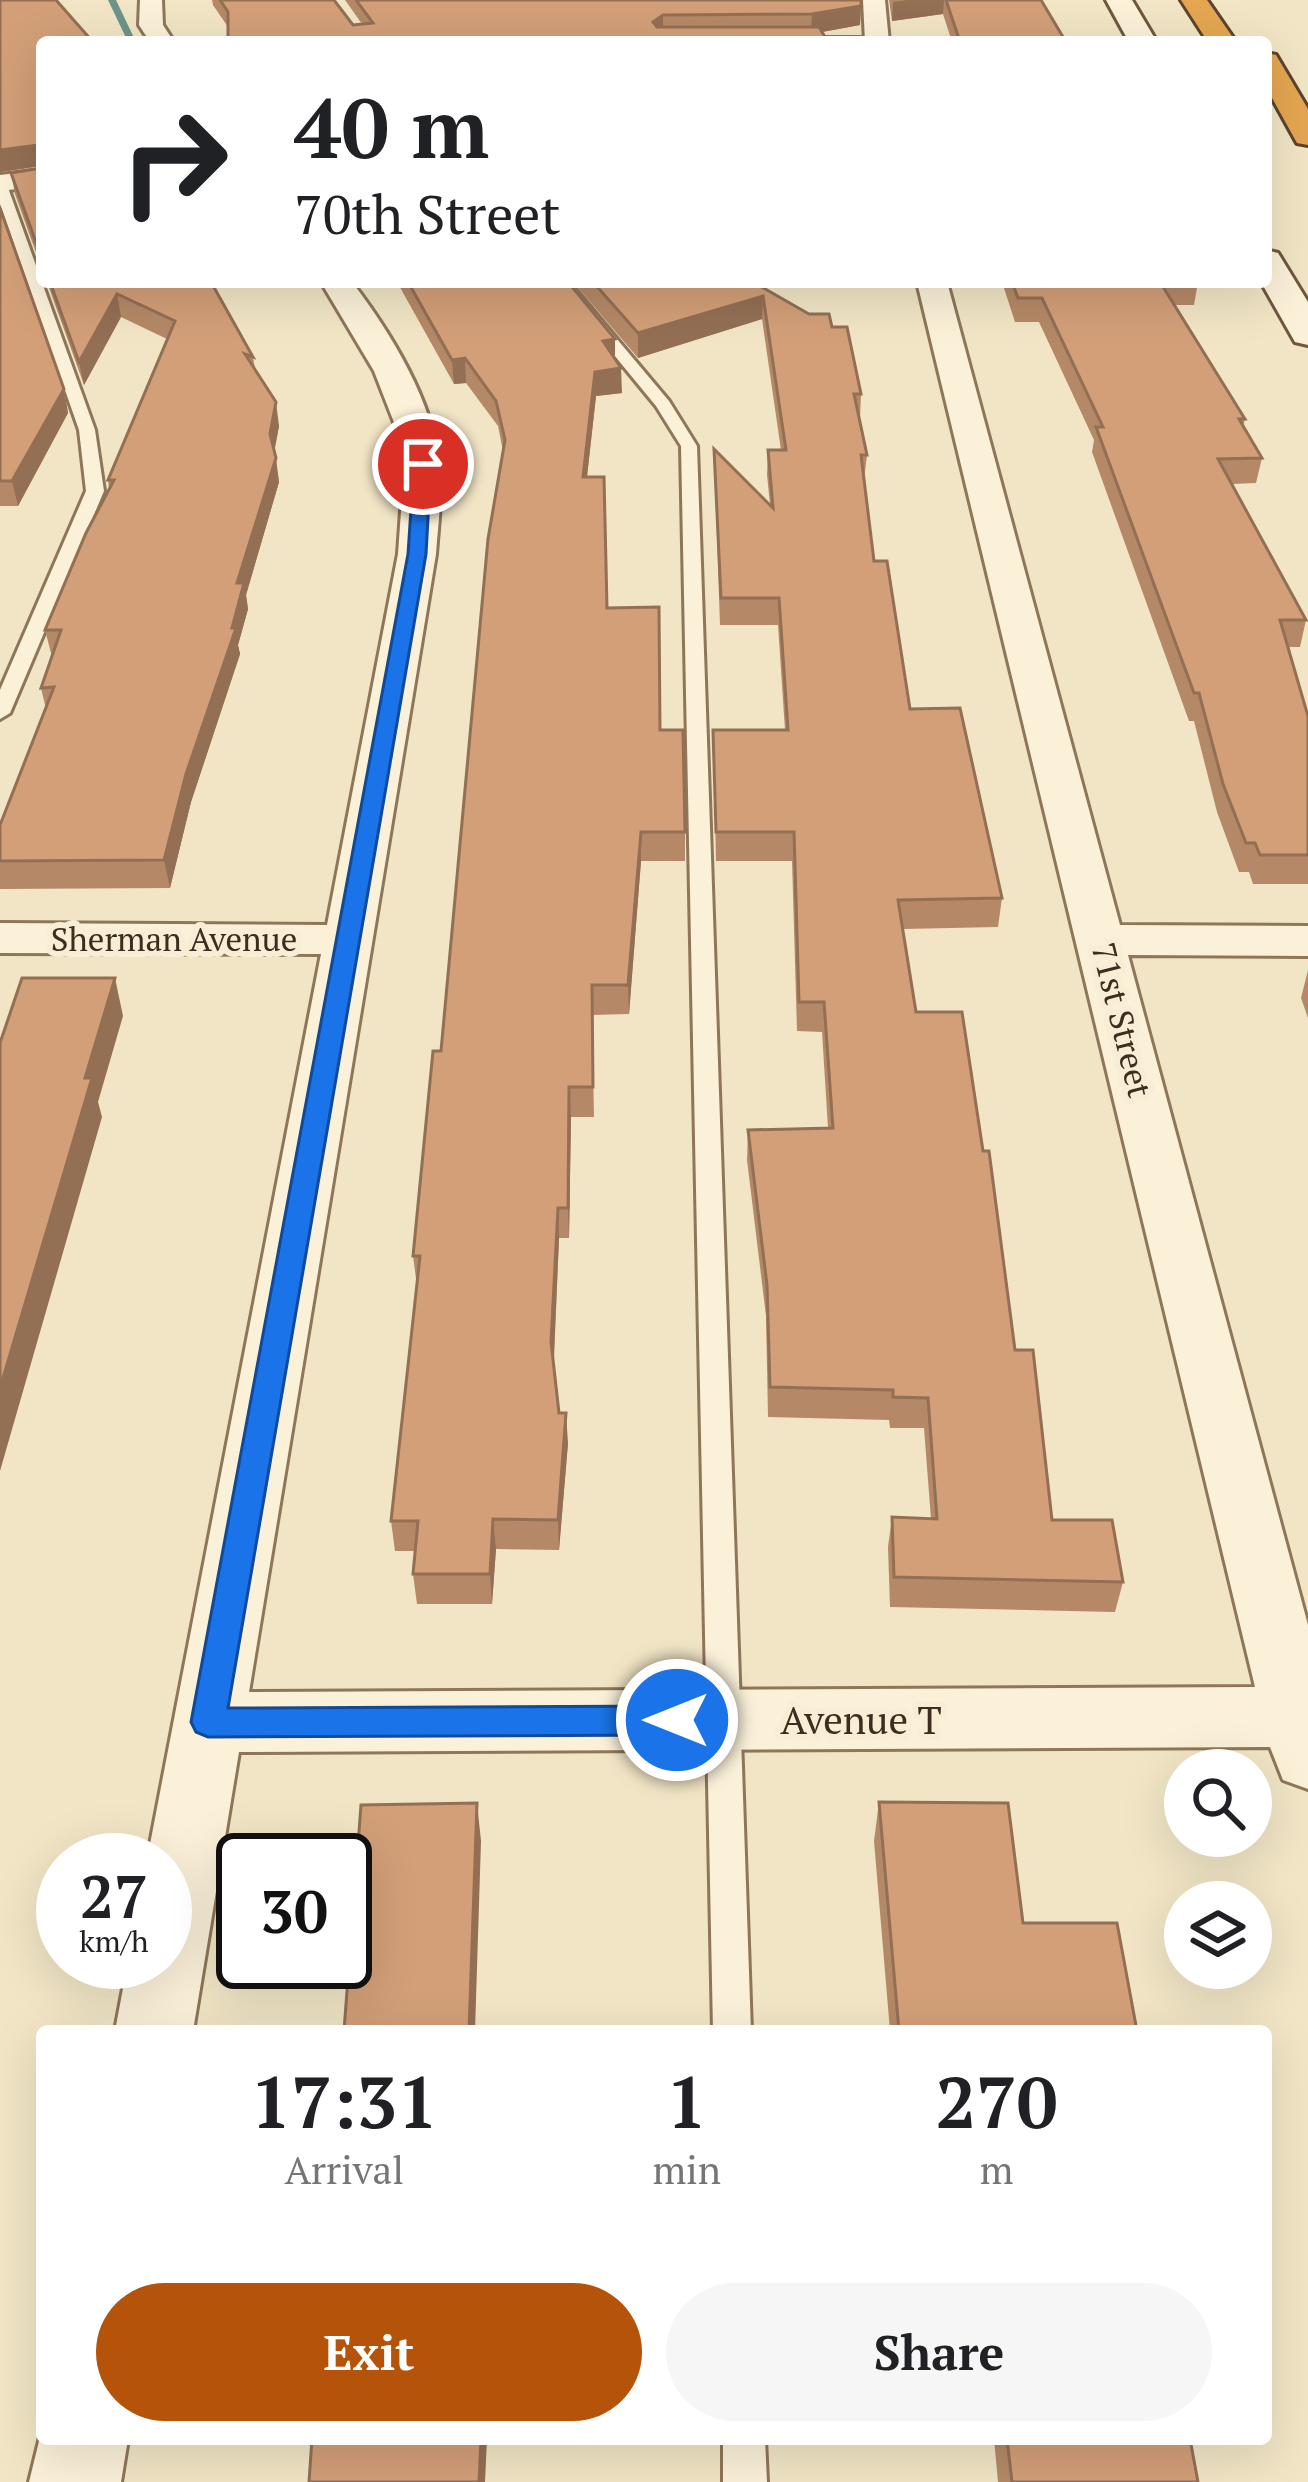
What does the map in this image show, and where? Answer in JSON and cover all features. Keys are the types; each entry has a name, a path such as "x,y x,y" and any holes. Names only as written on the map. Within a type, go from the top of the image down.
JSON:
{"highway":[{"path":"1194,0 1234,35"},
{"path":"1228,0 1234,35"},
{"path":"1272,72 1302,127"},
{"path":"1272,102 1302,127"}],"main road":[{"path":"1119,0 1140,36"},
{"path":"1272,271 1308,334"}],"street":[{"path":"151,0 151,25 157,36"},
{"path":"874,0 876,36"},
{"path":"0,184 36,179"},
{"path":"155,2025 417,554 423,464 404,406 341,288"},
{"name":"71st Street","path":"934,288 1303,1738"},
{"name":"Sherman Avenue","path":"0,938 348,940"},
{"path":"1102,940 1308,940"},
{"name":"Avenue T","path":"208,1722 724,1720 1303,1738"},
{"path":"75,2482 82,2445"}],"lane":[{"path":"0,184 36,286"},
{"path":"0,713 95,490 87,430 37,288"},
{"path":"566,288 663,404 689,446 732,2025"},
{"path":"743,2445 745,2482"}],"building":[{"path":"0,0 56,0 88,36 36,36 36,145 0,150"},
{"path":"220,0 334,0 353,25 373,23 356,0 861,0 861,6 812,14 663,15 653,22 657,27 819,27 824,36 228,36 228,12"},
{"path":"946,0 1041,0 1062,36 958,36"},
{"path":"36,169 36,242 11,173"},
{"path":"0,208 64,389 12,481 0,481"},
{"path":"52,288 214,288 253,357 245,354 276,402 270,434 276,458 237,583 244,583 232,628 236,628 186,774 164,860 0,861 0,825 54,687 41,688 61,630 45,630 114,480 108,480 175,321 117,294 79,362"},
{"path":"411,288 573,288 615,339 603,341 621,368 595,372 583,477 604,477 607,608 659,607 660,730 683,730 685,832 641,832 628,985 592,985 593,1087 569,1087 568,1208 558,1208 551,1342 559,1413 566,1413 558,1520 493,1519 490,1574 413,1574 418,1521 391,1521 420,1256 413,1256 433,1051 441,1051 488,539 505,440 496,401 465,358 452,360"},
{"path":"598,288 764,288 809,314 829,314 832,327 847,327 861,394 854,394 867,455 861,455 874,561 887,561 910,709 960,708 1002,898 898,900 916,1012 962,1012 983,1151 989,1151 1015,1350 1033,1350 1052,1520 1112,1520 1123,1582 894,1577 892,1517 937,1519 928,1398 893,1397 893,1390 770,1387 767,1285 748,1130 833,1128 824,1002 799,1002 794,832 716,832 713,730 788,730 779,598 721,598 714,449 773,508 768,450 786,450 763,296 638,333"},
{"path":"1014,288 1164,288 1245,419 1239,419 1262,458 1218,459 1306,620 1280,620 1308,716 1308,855 1260,855 1255,843 1246,843 1223,784 1199,693 1194,693 1096,427 1103,427 1042,298 1018,298"},
{"path":"22,978 115,978 85,1078 92,1078 0,1388 0,1043"},
{"path":"879,1802 1008,1803 1023,1923 1117,1923 1136,2025 898,2025"},
{"path":"477,1803 469,2025 344,2025 347,1989 372,1989 372,1833 359,1833 361,1805"},
{"path":"312,2445 481,2445 479,2482 309,2482"},
{"path":"1008,2445 1191,2445 1198,2482 1012,2482"}],"waterway":[{"path":"112,0 129,36"}],"route":[{"path":"423,464 417,554 208,1722 677,1720"}]}
